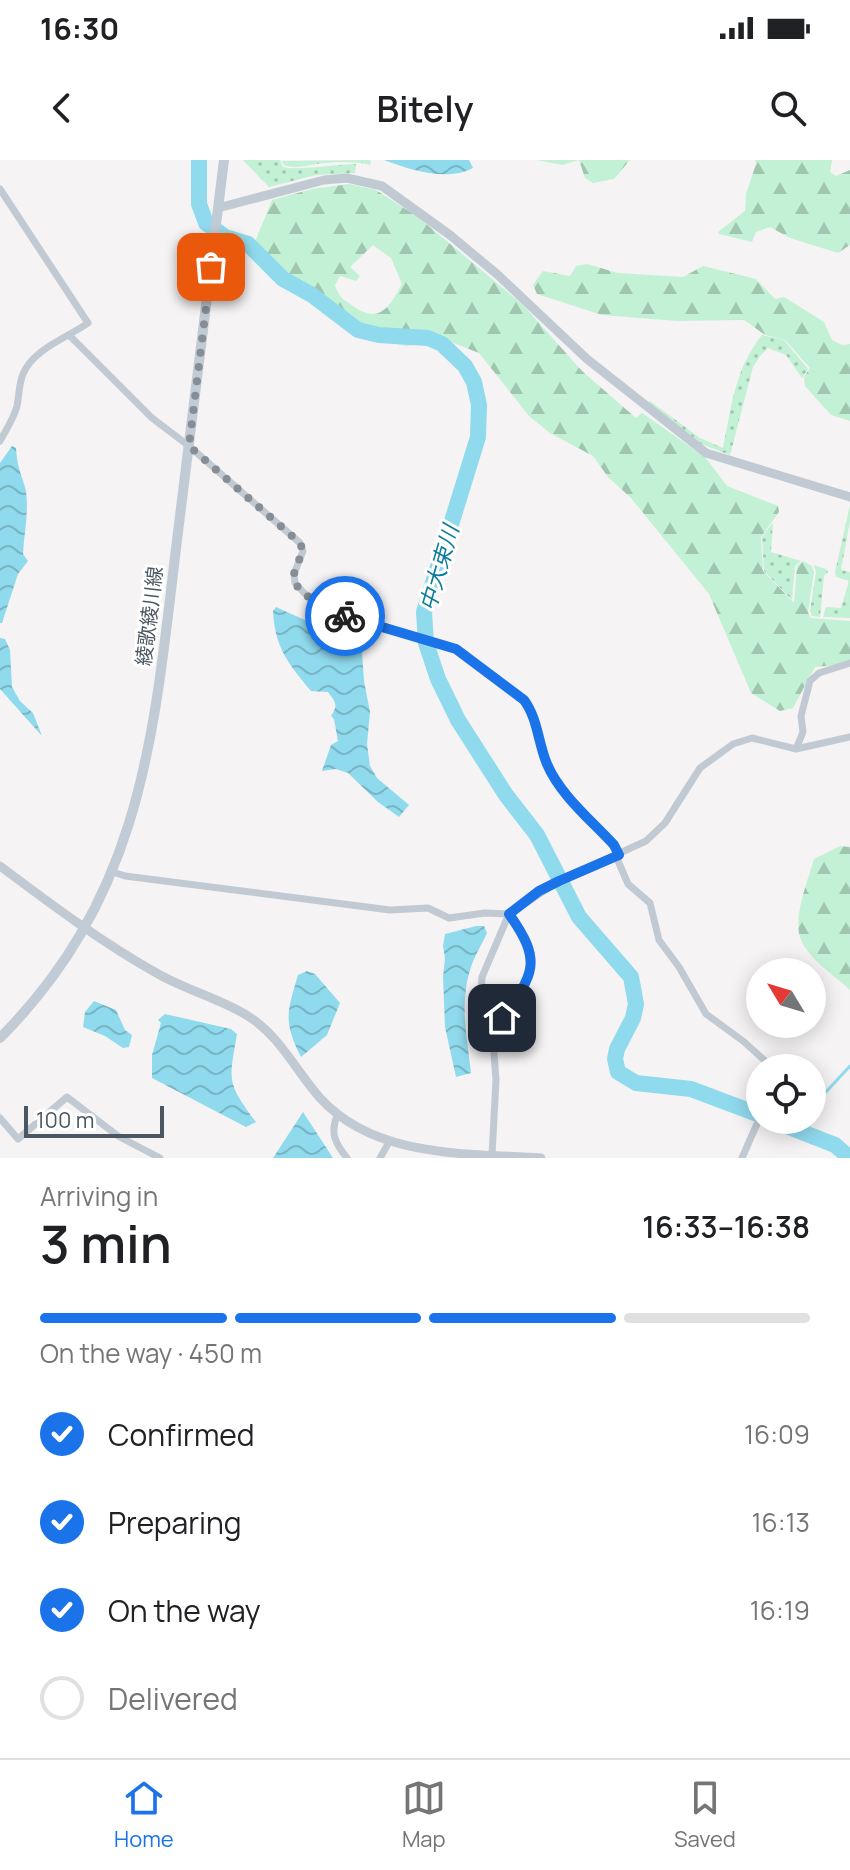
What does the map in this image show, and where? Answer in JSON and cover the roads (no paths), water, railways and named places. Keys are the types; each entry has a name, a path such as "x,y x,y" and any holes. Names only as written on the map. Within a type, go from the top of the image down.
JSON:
{"main road":[{"name":"綾歌綾川線","path":"0,1038 32,1003 85,928 113,872 136,806 149,753 224,160"}],"street":[{"path":"218,208 324,180 347,178 382,186 474,255 587,359 698,448 716,457 850,497"},
{"path":"0,189 88,323 54,343 35,358 23,373 16,410 0,441"},
{"path":"70,336 80,350 152,418 189,446 300,543 303,551 294,574 295,583 305,594 352,619 456,649 524,700 531,709 547,764 558,784 614,845 628,884 650,903 659,940 679,967 706,1014 757,1054"},
{"path":"796,749 803,732 801,716 810,681 819,673 850,663"},
{"path":"492,1155 496,1080 493,1040 482,1013 482,977 509,914 539,891 646,841 665,823 700,768 733,744 752,738 796,749 850,737"},
{"path":"0,866 85,928 164,977 234,1008 259,1024 271,1035 318,1097 337,1116 367,1135 415,1150 541,1158"},
{"path":"113,872 138,878 390,910 428,908 449,918 485,913 509,914"},
{"path":"493,1040 502,1018 530,974 531,953 509,914"},
{"path":"0,1118 18,1139 67,1097 118,1136 160,1158"},
{"path":"337,1116 332,1128 334,1138 347,1158"},
{"path":"742,1158 753,1134"},
{"path":"380,1158 388,1144"}],"water":[{"path":"384,160 469,160 473,168 440,174 417,171"},
{"path":"12,446 16,448 25,487 27,512 23,554 28,561 18,574 0,623 0,463"},
{"path":"276,607 362,651 370,712 367,744 370,766 377,778 409,805 399,817 348,773 336,769 322,771 331,745 338,741 331,716 335,703 328,692 311,691 289,663 274,624 273,611"},
{"path":"0,638 5,639 10,650 12,687 20,701 33,713 42,736 0,689"},
{"path":"484,926 487,933 471,967 465,994 471,1073 456,1077 445,1027 443,946 445,934"},
{"path":"307,971 315,974 340,1003 327,1035 301,1057 291,1035 289,1017 298,975"},
{"path":"94,1001 116,1010 125,1030 132,1035 129,1047 123,1048 83,1027 85,1012"},
{"path":"165,1014 231,1029 237,1034 232,1081 239,1098 256,1122 246,1127 152,1078 152,1055 161,1023 158,1020"},
{"path":"303,1112 333,1158 273,1158"}],"waterway":[{"name":"中大束川","path":"199,160 199,204 206,223 225,237 248,244 283,279 312,295 358,330 379,335 428,338 442,344 465,366 474,382 479,405 478,437 424,612 426,643 438,679 458,720 506,795 537,835 579,917 631,977 636,1004 633,1018 617,1049 615,1059 618,1072 636,1083 691,1089 746,1110"},
{"path":"826,1092 850,1066"},
{"name":"中大束川","path":"807,1134 835,1145 850,1158"}]}
